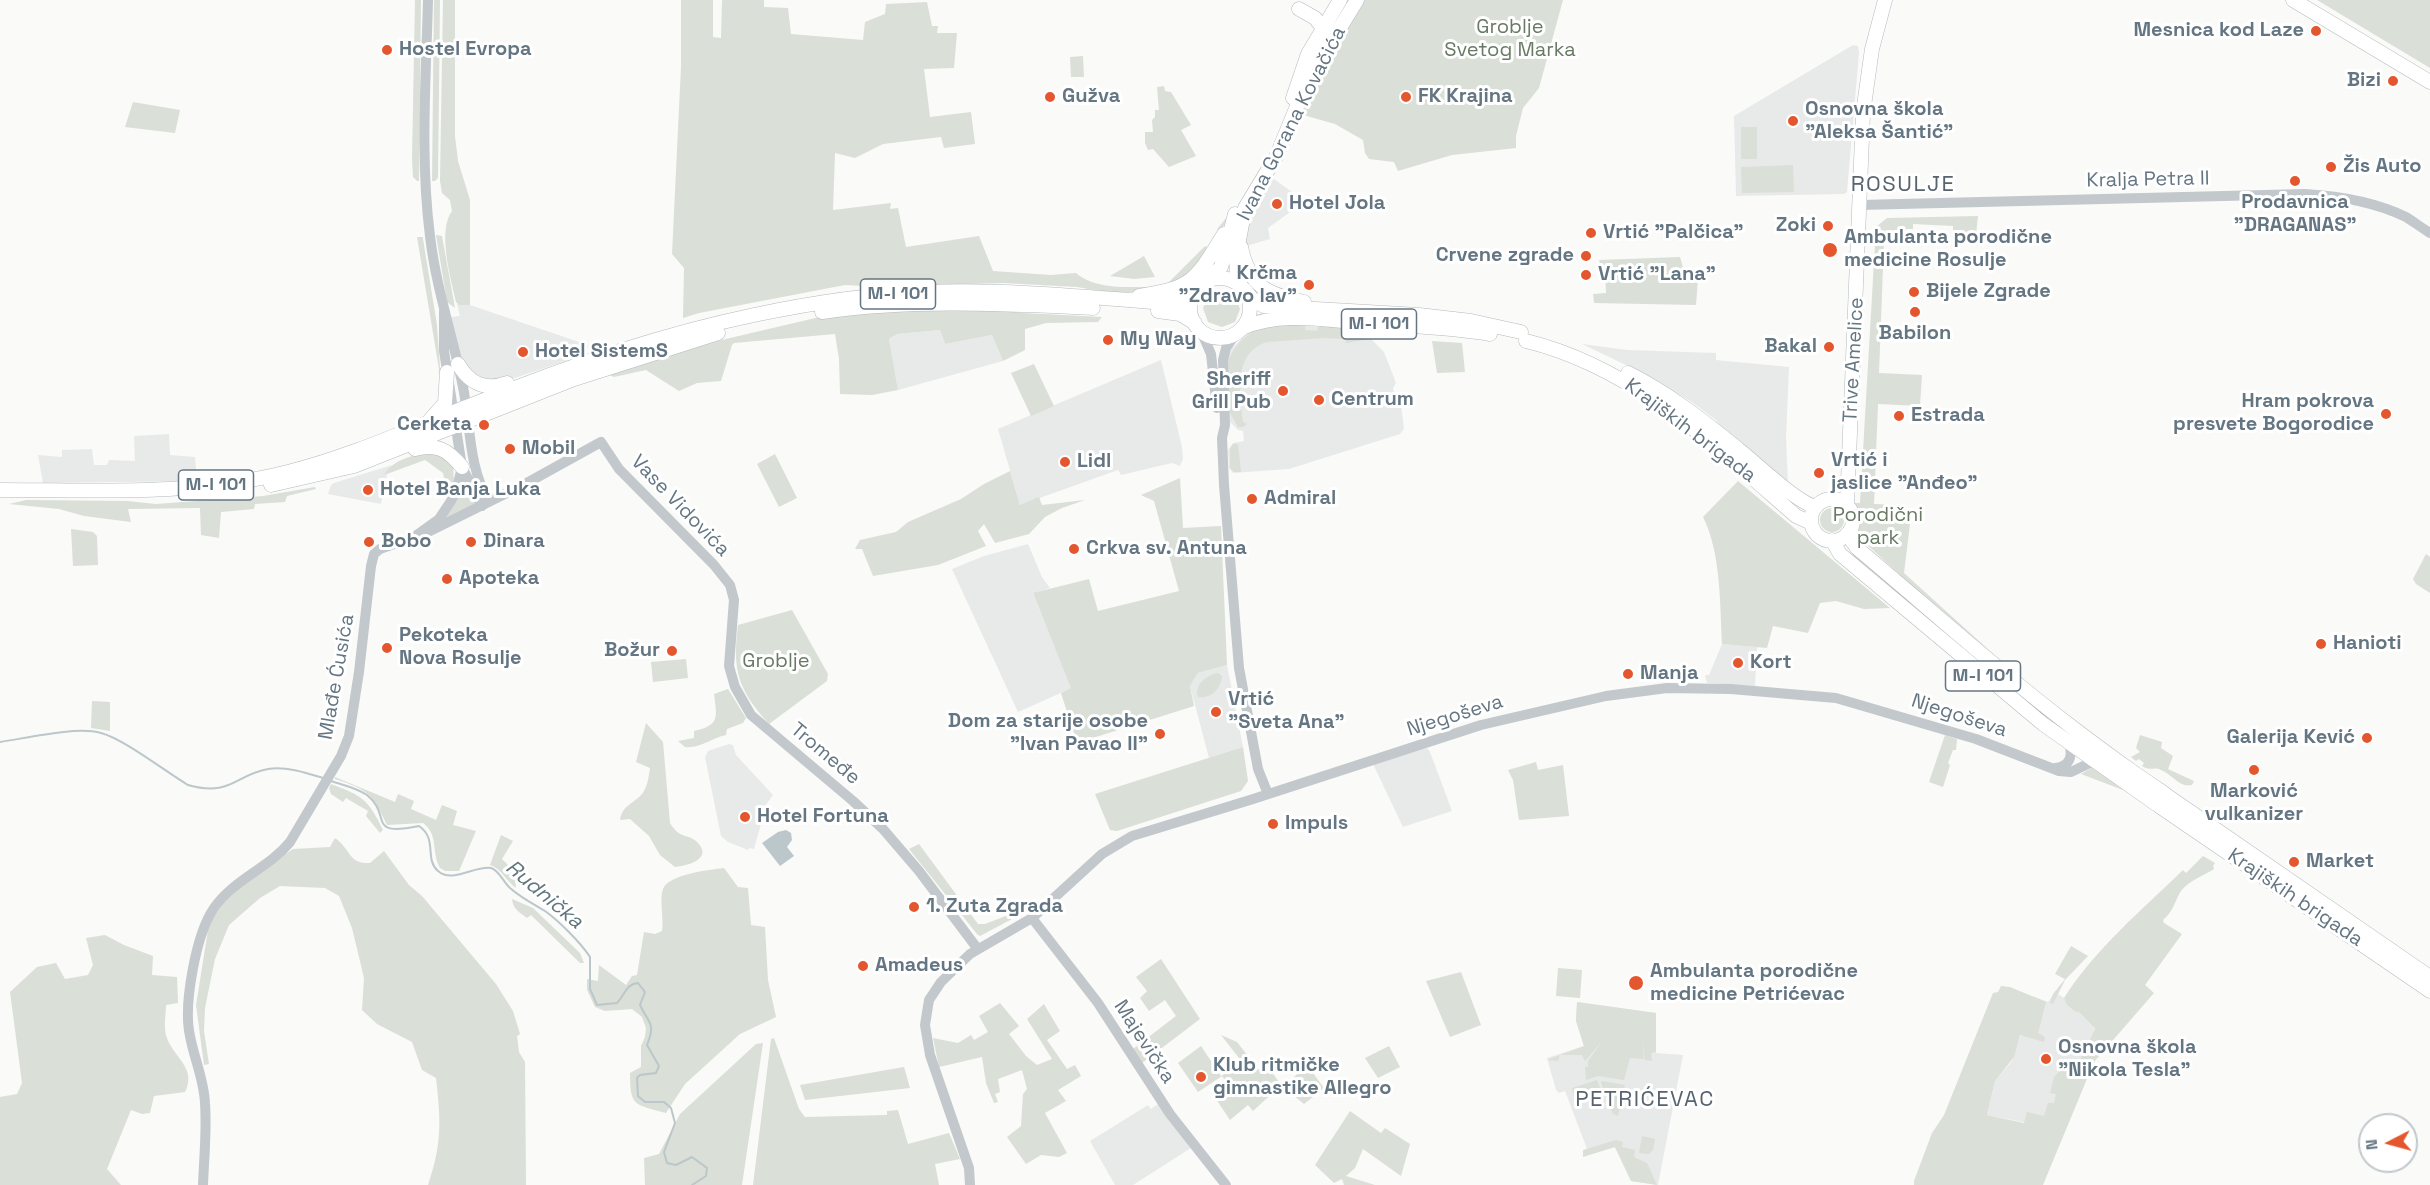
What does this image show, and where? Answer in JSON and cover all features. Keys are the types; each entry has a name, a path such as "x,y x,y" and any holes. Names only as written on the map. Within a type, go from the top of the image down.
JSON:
{"main road":[{"name":"Ivana Gorana Kovačića","path":"1201,286 1221,267 1238,208 1269,157 1285,124 1304,64 1324,35 1357,0"},
{"name":"Trive Amelice","path":"1847,506 1865,96 1872,49 1885,0"},
{"path":"2293,0 2430,82"},
{"name":"Ivana Gorana Kovačića","path":"1242,288 1235,266 1239,232 1245,208 1277,155 1339,1"},
{"path":"1324,35 1299,9 1318,11 1339,1"},
{"path":"1107,300 1158,293 1180,287 1188,282 1208,262 1238,208"},
{"path":"1239,232 1246,267 1260,286 1285,298 1332,309"},
{"name":"M-I 101","path":"0,497 126,497 235,490 329,473 389,453 547,375 657,339 754,315 856,298 945,292 1177,303 1187,300 1201,286 1226,278 1242,288"},
{"path":"1198,327 1191,307 1201,286"},
{"path":"1240,330 1247,321 1250,304 1242,288"},
{"name":"Krajiških brigada","path":"1242,288 1253,300 1264,306 1332,309 1471,321 1567,352 1616,375 1656,401 1732,461 1796,516 1811,523 1821,537 1832,540 1840,554 1924,627 2011,699 2069,743 2094,761 2161,799 2430,977"},
{"name":"M-I 101","path":"0,490 161,489 230,483 284,473 351,454 423,424 461,416 702,337 760,323 867,306 952,302 1172,312 1188,317 1198,327 1219,338 1240,330"},
{"name":"Krajiških brigada","path":"1240,330 1262,320 1305,319 1451,328 1523,337 1580,350 1663,393 1700,418 1795,495 1816,507"},
{"path":"423,424 434,417 445,403 453,368 470,380 488,387 531,375 547,375"},
{"path":"389,453 426,446 439,446 462,467"},
{"name":"Trive Amelice","path":"1832,499 1849,470"},
{"path":"1811,523 1816,507 1821,502 1832,499 1847,506 1852,522 1847,534 1832,540"},
{"name":"Krajiških brigada","path":"1847,534 1857,548 2006,676 2161,799 2430,991"}],"street":[{"path":"428,0 424,160 429,234 461,416 486,504"},
{"name":"Kralja Petra II","path":"1860,205 2305,194 2340,197 2375,205 2408,218 2430,233"},
{"path":"1198,327 1211,354 1222,438 1234,637 1243,699 1258,769 1268,795"},
{"path":"1222,438 1225,425 1222,360 1226,348 1240,330"},
{"path":"414,537 429,528 445,511 455,492 462,467 461,416"},
{"name":"Vase Vidovića","path":"486,504 601,442 619,469 714,565 730,585 734,594"},
{"path":"462,467 486,504"},
{"path":"414,537 486,504"},
{"name":"Mlađe Ćusića","path":"204,1185 205,1103 189,1036 188,1016 201,935 210,915 228,892 285,848 330,773 349,736 361,663 372,564 376,552 384,546 414,537"},
{"name":"Tromeđe","path":"734,594 729,666 735,687 747,709 760,724 853,801 883,830 919,871 977,948"},
{"name":"Njegoševa","path":"970,1185 966,1159 934,1070 926,1040 926,1013 930,1000 941,982 977,948 1032,918 1078,874 1119,842 1138,834 1268,795 1513,716 1625,693 1692,687 1797,693 1844,699 1976,740 2055,770"},
{"path":"2055,770 2068,762 2071,751 2069,743"},
{"path":"2055,770 2071,772 2094,761"},
{"path":"1250,800 1256,785 1258,769"},
{"name":"Majevička","path":"1032,918 1098,1004 1170,1114 1226,1185"}],"shaded area":[{"name":"Osnovna škola \"Aleksa Šantić\"","path":"1853,45 1858,46 1859,53 1847,192 1844,194 1736,196 1734,116"},
{"path":"1270,176 1296,195 1301,200 1300,205 1268,228 1270,239 1246,246 1246,214"},
{"path":"457,304 470,305 588,345 586,354 500,383 482,382 462,365 451,317 460,316"},
{"path":"1293,324 1318,327 1337,324 1366,334 1384,352 1396,383 1393,388 1394,393 1400,396 1404,429 1400,434 1289,469 1233,473 1229,468 1228,450 1233,443 1244,441 1243,431 1238,430 1230,422 1225,364 1232,348 1254,327"},
{"path":"940,330 945,344 992,335 1003,361 898,390 889,339 897,334"},
{"path":"1582,344 1627,350 1716,353 1716,360 1789,367 1786,438 1788,484 1721,428 1716,420 1693,403 1653,378"},
{"path":"1161,360 1182,447 1183,459 1180,466 1172,463 1121,475 1118,470 1020,505 998,429"},
{"path":"169,434 170,455 195,457 197,481 43,483 38,455 62,457 62,450 92,449 94,465 107,465 109,460 135,461 134,436"},
{"path":"392,465 384,475 387,474 381,504 328,494 334,483"},
{"path":"1028,544 1042,577 1050,588 1033,594 1072,688 1018,712 952,569 984,556"},
{"path":"1722,644 1757,647 1755,686 1707,683 1705,675 1709,675"},
{"name":"Vrtić \"Sveta Ana\"","path":"1227,665 1243,747 1209,758 1190,686 1198,673"},
{"path":"729,744 733,745 736,755 773,795 767,803 754,849 749,848 748,850 728,842 721,836 705,757 708,751"},
{"path":"1427,748 1452,811 1403,827 1373,764"},
{"path":"786,830 791,833 792,840 787,847 794,856 780,866 762,843 778,832"},
{"name":"Osnovna škola \"Nikola Tesla\"","path":"2055,992 2095,1027 2049,1127 1987,1115 1995,1081 2012,1061 2020,1035 2023,1036 2033,996 2048,1002"},
{"path":"1577,1002 1656,1013 1656,1053 1683,1055 1658,1185 1631,1181 1615,1147 1589,1154 1565,1091 1559,1093 1556,1090 1547,1058 1584,1046 1576,1021"},
{"path":"1158,1104 1191,1148 1133,1185 1115,1185 1090,1141 1148,1105 1151,1109"}],"green space":[{"path":"415,0 421,0 419,181 413,177 412,159"},
{"path":"434,0 440,0 438,178 432,181"},
{"path":"443,0 455,0 455,136 458,161 470,200 470,305 459,305 456,302 446,255 446,230 452,211 450,200 442,193 440,181"},
{"path":"681,0 713,0 713,37 721,38 722,0 764,0 764,7 788,8 791,34 863,40 865,22 885,14 886,4 927,2 932,26 938,26 937,33 957,33 954,68 924,69 930,117 971,112 975,144 944,148 941,137 883,144 855,158 835,153 833,210 891,203 890,209 898,208 906,247 979,236 993,271 1051,275 1076,273 1092,282 1120,287 1147,287 1148,291 1112,293 1077,287 1003,283 884,287 845,285 683,318 684,268 672,254 681,67"},
{"name":"Groblje Svetog Marka","path":"1361,0 1563,0 1539,88 1523,108 1516,136 1516,148 1452,155 1398,171 1394,162 1369,159 1365,153 1363,140 1335,124 1300,114 1307,96"},
{"path":"2317,0 2430,0 2430,68"},
{"path":"1083,56 1084,77 1071,77 1070,57"},
{"path":"1164,86 1165,91 1171,92 1191,125 1181,130 1196,156 1169,167 1153,149 1148,150 1145,143 1145,132 1153,132 1152,120 1155,117 1155,110 1159,110 1157,87"},
{"path":"133,102 180,110 175,133 125,127"},
{"path":"1741,127 1757,127 1757,159 1741,159"},
{"path":"1793,165 1794,192 1742,193 1741,167"},
{"path":"1231,212 1206,259 1193,274 1166,285 1205,246 1208,248 1213,244 1218,228"},
{"name":"Porodični park","path":"1978,216 1976,235 1953,234 1953,226 1913,224 1913,229 1906,229 1906,233 1902,233 1902,240 1884,240 1879,373 1922,375 1920,406 1878,404 1874,504 1900,505 1898,521 1910,524 1904,573 2023,681 2133,763 2117,756 2069,721 1985,652 1864,542 1854,530 1856,516 1852,503 1860,503 1876,227 1887,218"},
{"path":"436,235 442,236 455,308 447,302"},
{"path":"417,237 423,237 437,325 441,381"},
{"path":"1144,256 1155,277 1134,279 1110,276"},
{"path":"1680,257 1684,271 1690,279 1698,279 1696,305 1594,303 1593,294 1606,293 1605,271 1599,260"},
{"path":"1223,290 1235,296 1240,309 1235,322 1222,327 1208,322 1203,308 1209,295"},
{"path":"979,307 1023,313 1102,317 1098,322 1046,323 1025,329 1025,350 1003,361 992,335 945,344 940,330 897,334 889,339 898,390 872,395 840,394 839,359 835,334 734,343 721,381 697,383 679,391 646,370 614,377 607,374 713,342 824,316"},
{"path":"1293,324 1305,326 1305,330 1317,331 1318,327 1337,324 1366,334 1369,339 1346,343 1346,339 1323,338 1267,342 1256,347 1248,355 1243,365 1240,388 1243,422 1247,424 1238,427 1229,411 1228,361 1230,356 1242,340 1255,331 1255,327"},
{"path":"1432,341 1462,343 1465,372 1437,373"},
{"path":"1034,364 1054,406 1031,416 1011,373"},
{"path":"1233,444 1238,444 1241,472 1234,472 1230,468 1230,449"},
{"path":"438,452 453,465 454,482 448,498 443,473 425,460 384,475 388,469 400,461 415,455"},
{"path":"775,454 797,498 779,507 757,464"},
{"path":"1010,471 1020,505 1039,497 1042,505 1085,500 1045,517 1029,534 995,543 984,524 978,531 986,546 938,565 873,576 862,549 855,549 860,540 896,532 908,522 961,499"},
{"path":"1180,478 1183,528 1221,526 1227,665 1198,673 1190,686 1194,706 1077,743 1061,693 1071,688 1033,593 1089,579 1098,611 1179,591 1154,501 1141,495"},
{"path":"463,479 476,503 443,519"},
{"path":"1738,481 1890,608 1864,609 1836,601 1820,603 1808,633 1773,626 1767,648 1722,644 1716,562 1709,531 1703,517"},
{"path":"315,487 316,489 287,496 285,502 255,504 254,509 221,512 219,538 201,535 200,508 128,509 131,522 84,516 59,509 9,504 26,500 127,501 156,504 263,496"},
{"path":"1832,508 1837,509 1843,515 1843,525 1837,531 1832,532 1827,531 1821,525 1820,520 1821,515 1827,509"},
{"path":"71,529 93,532 97,536 98,565 73,566"},
{"path":"1856,552 2161,796 2159,800 2053,725 1851,556"},
{"path":"2426,554 2430,557 2430,593 2416,584 2413,579"},
{"name":"Groblje","path":"792,610 828,674 827,681 769,724 750,701 740,679 736,655 738,625"},
{"path":"686,659 688,678 653,682 651,662"},
{"path":"1218,673 1222,676 1217,689 1211,695 1198,697 1198,688 1202,681"},
{"path":"728,689 746,718 743,723 727,729 726,735 695,746 685,747 678,741 694,738 694,731 713,723 716,715 714,694"},
{"path":"92,701 110,702 110,731 91,728"},
{"path":"646,723 663,742 670,823 677,832 695,840 702,849 697,861 686,865 675,867 660,855 649,836 630,819 620,820 624,810 644,791 647,782 650,768 636,762"},
{"path":"1945,735 1957,739 1956,750 1953,750 1948,763 1950,765 1943,787 1929,782"},
{"path":"2140,735 2162,742 2161,748 2173,756 2168,769 2194,781 2192,785 2179,783 2158,769 2145,768 2142,766 2144,763 2139,759 2136,761 2131,757 2140,752 2136,748"},
{"path":"1243,747 1248,781 1241,791 1117,831 1110,830 1095,794"},
{"path":"1536,762 1538,770 1563,765 1569,816 1519,820 1513,780 1508,770"},
{"path":"2093,767 2132,795 2081,774"},
{"path":"335,777 395,802 398,794 414,801 411,809 436,820 442,805 457,811 453,825 476,831 459,871 445,871 440,868 433,838 423,823 387,825 368,794"},
{"path":"331,784 363,800 373,811 383,830 380,833 366,816 368,811 346,798 343,802 331,794 329,788"},
{"path":"501,835 513,841 502,859 519,876 515,879 516,888 498,869 490,865"},
{"path":"335,838 353,858 363,863 370,863 384,851 409,885 422,896 496,984 513,1011 520,1034 517,1036 519,1052 525,1062 526,1185 428,1185 436,1157 439,1132 436,1078 422,1070 412,1042 377,1024 362,1010 364,978 352,928 339,896 325,888 280,886 260,898 229,925 215,959 205,1008 204,1031 209,1064 204,1065 196,1005 208,930 213,918 245,882 293,849 330,847"},
{"path":"919,844 978,924 985,924 1011,914 1014,918 980,936 977,934 909,849"},
{"path":"2203,856 2215,863 2214,869 2184,887 2163,920 2164,923 2182,934 2145,985 2154,993 2094,1062 2043,1185 1914,1185 1932,1133 1944,1115 1993,993 1998,992 2001,986 2010,987 2046,1002 2038,1033 2045,1037 2044,1042 2020,1035 2014,1057 1995,1081 1987,1115 2024,1123 2027,1112 2044,1116 2048,1103 2054,1103 2056,1094 2050,1093 2054,1077 2064,1066 2075,1070 2095,1028 2080,1013 2066,1004 2064,998 2076,980 2120,931 2183,870 2186,873"},
{"path":"724,868 738,887 748,888 751,925 765,927 768,980 776,1017 740,1034 685,1084 666,1113 641,1106 636,1103 631,1093 630,1073 641,1067 641,1046 646,1028 642,1017 632,1009 605,1011 595,1007 587,990 587,979 598,981 599,965 626,985 632,976 637,975 644,932 655,934 662,931 662,893 667,884 681,876"},
{"path":"512,899 533,908 580,953 584,963 580,963 531,915 527,918 519,912"},
{"path":"105,935 153,956 152,975 177,977 178,1003 166,1005 165,1030 170,1045 188,1076 185,1092 154,1096 150,1113 142,1114 131,1110 107,1169 121,1185 0,1185 0,1097 17,1094 22,1083 10,992 37,967 56,963 65,979 88,975 93,965 86,938"},
{"path":"2071,946 2088,956 2065,980 2053,1004 2050,1003 2053,994 2065,979 2055,974"},
{"path":"1161,959 1200,1019 1142,1063 1133,1049 1176,1016 1165,1000 1149,1011 1140,998 1147,991 1136,977"},
{"path":"1558,968 1582,970 1580,998 1556,996"},
{"path":"1461,972 1481,1025 1450,1037 1426,981"},
{"path":"1577,1002 1656,1013 1656,1052 1651,1053 1652,1061 1645,1060 1642,1038 1644,1059 1630,1058 1624,1080 1598,1076 1586,1080 1585,1067 1588,1067 1588,1061 1603,1040 1585,1061 1582,1055 1560,1055 1584,1046 1576,1021"},
{"path":"1000,1003 1019,1026 1009,1034 1026,1056 1037,1065 1052,1059 1027,1019 1044,1004 1060,1031 1047,1040 1067,1069 1075,1065 1081,1076 1058,1090 1066,1101 1045,1113 1067,1153 1059,1157 1041,1155 1026,1164 1007,1137 1021,1126 1023,1094 1027,1089 1022,1070 998,1079 1000,1092 995,1094 998,1102 994,1103 986,1083 982,1057 939,1067 933,1038 958,1043 971,1035 974,1040 988,1032 979,1016"},
{"path":"1221,1035 1237,1042 1259,1070 1267,1065 1281,1085 1253,1111 1248,1105 1230,1120 1216,1099 1231,1089 1222,1076 1198,1092 1178,1063 1201,1046 1221,1076 1243,1063"},
{"path":"774,1038 799,1109 805,1117 887,1115 887,1111 898,1110 908,1144 949,1133 960,1159 935,1164 939,1185 753,1185 771,1039"},
{"path":"763,1043 742,1185 645,1185 644,1158 659,1154 680,1114 756,1044"},
{"path":"1389,1046 1400,1067 1378,1078 1365,1058"},
{"path":"1560,1055 1558,1061 1547,1060"},
{"path":"1308,1066 1324,1088 1304,1104 1282,1086"},
{"path":"904,1067 910,1088 805,1100 800,1085"},
{"path":"1597,1080 1600,1088 1574,1097 1572,1088"},
{"path":"1602,1081 1625,1085 1618,1116 1613,1114"},
{"path":"1350,1111 1381,1133 1385,1128 1410,1144 1401,1176 1363,1149 1355,1168 1346,1176 1375,1185 1344,1185 1342,1179 1334,1183 1315,1165"},
{"path":"1642,1136 1655,1139 1653,1150 1649,1154 1639,1153"},
{"path":"1616,1140 1623,1142 1622,1147 1635,1150 1634,1157 1647,1163 1657,1185 1631,1181 1615,1147 1583,1157 1583,1150"}],"waterway":[{"name":"Rudnička","path":"0,742 66,732 101,733 133,749 188,785 202,788 223,787 257,772 275,768 296,770 323,778"},
{"name":"Rudnička","path":"331,781 367,795 374,803 386,827 402,829 419,826 425,831 430,843 432,861 438,871 450,876 491,868 514,891 551,915 590,957 590,989 597,1005 617,1003 628,988 638,983 645,992 640,1005 651,1028 647,1045 659,1066 656,1073 640,1075 637,1078 638,1096 645,1102 664,1102 671,1108 675,1123 664,1152 667,1163 676,1165 692,1157 707,1168 706,1176 692,1185"}],"place":[{"name":"Mesnica kod Laze","path":"2316,31"},
{"name":"Hostel Evropa","path":"387,50"},
{"name":"Bizi","path":"2393,81"},
{"name":"Gužva","path":"1050,97"},
{"name":"FK Krajina","path":"1406,97"},
{"name":"Osnovna škola \"Aleksa Šantić\"","path":"1793,121"},
{"name":"Žis Auto","path":"2331,167"},
{"name":"Prodavnica \"DRAGANAS\"","path":"2295,181"},
{"name":"Hotel Jola","path":"1277,204"},
{"name":"Zoki","path":"1828,226"},
{"name":"Vrtić \"Palčica\"","path":"1591,233"},
{"name":"Ambulanta porodične medicine Rosulje","path":"1830,250"},
{"name":"Crvene zgrade","path":"1586,256"},
{"name":"Vrtić \"Lana\"","path":"1586,275"},
{"name":"Krčma \"Zdravo lav\"","path":"1309,285"},
{"name":"Bijele Zgrade","path":"1914,292"},
{"name":"Babilon","path":"1915,312"},
{"name":"My Way","path":"1108,340"},
{"name":"Bakal","path":"1829,347"},
{"name":"Hotel SistemS","path":"523,352"},
{"name":"Sheriff Grill Pub","path":"1283,391"},
{"name":"Centrum","path":"1319,400"},
{"name":"Hram pokrova presvete Bogorodice","path":"2386,414"},
{"name":"Estrada","path":"1899,416"},
{"name":"Cerketa","path":"484,425"},
{"name":"Mobil","path":"510,449"},
{"name":"Lidl","path":"1065,462"},
{"name":"Vrtić i jaslice \"Anđeo\"","path":"1819,473"},
{"name":"Hotel Banja Luka","path":"368,490"},
{"name":"Admiral","path":"1252,499"},
{"name":"Bobo","path":"369,542"},
{"name":"Dinara","path":"471,542"},
{"name":"Crkva sv. Antuna","path":"1074,549"},
{"name":"Apoteka","path":"447,579"},
{"name":"Hanioti","path":"2321,644"},
{"name":"Pekoteka Nova Rosulje","path":"387,648"},
{"name":"Božur","path":"672,651"},
{"name":"Kort","path":"1738,663"},
{"name":"Manja","path":"1628,674"},
{"name":"Vrtić \"Sveta Ana\"","path":"1216,712"},
{"name":"Dom za starije osobe \"Ivan Pavao II\"","path":"1160,734"},
{"name":"Galerija Kević","path":"2367,738"},
{"name":"Marković vulkanizer","path":"2254,770"},
{"name":"Hotel Fortuna","path":"745,817"},
{"name":"Impuls","path":"1273,824"},
{"name":"Market","path":"2294,862"},
{"name":"1. Zuta Zgrada","path":"914,907"},
{"name":"Amadeus","path":"863,966"},
{"name":"Ambulanta porodične medicine Petrićevac","path":"1636,983"},
{"name":"Osnovna škola \"Nikola Tesla\"","path":"2046,1059"},
{"name":"Klub ritmičke gimnastike Allegro","path":"1201,1077"}],"district":[{"name":"ROSULJE","path":"1903,185"},
{"name":"PETRIĆEVAC","path":"1645,1100"}]}
